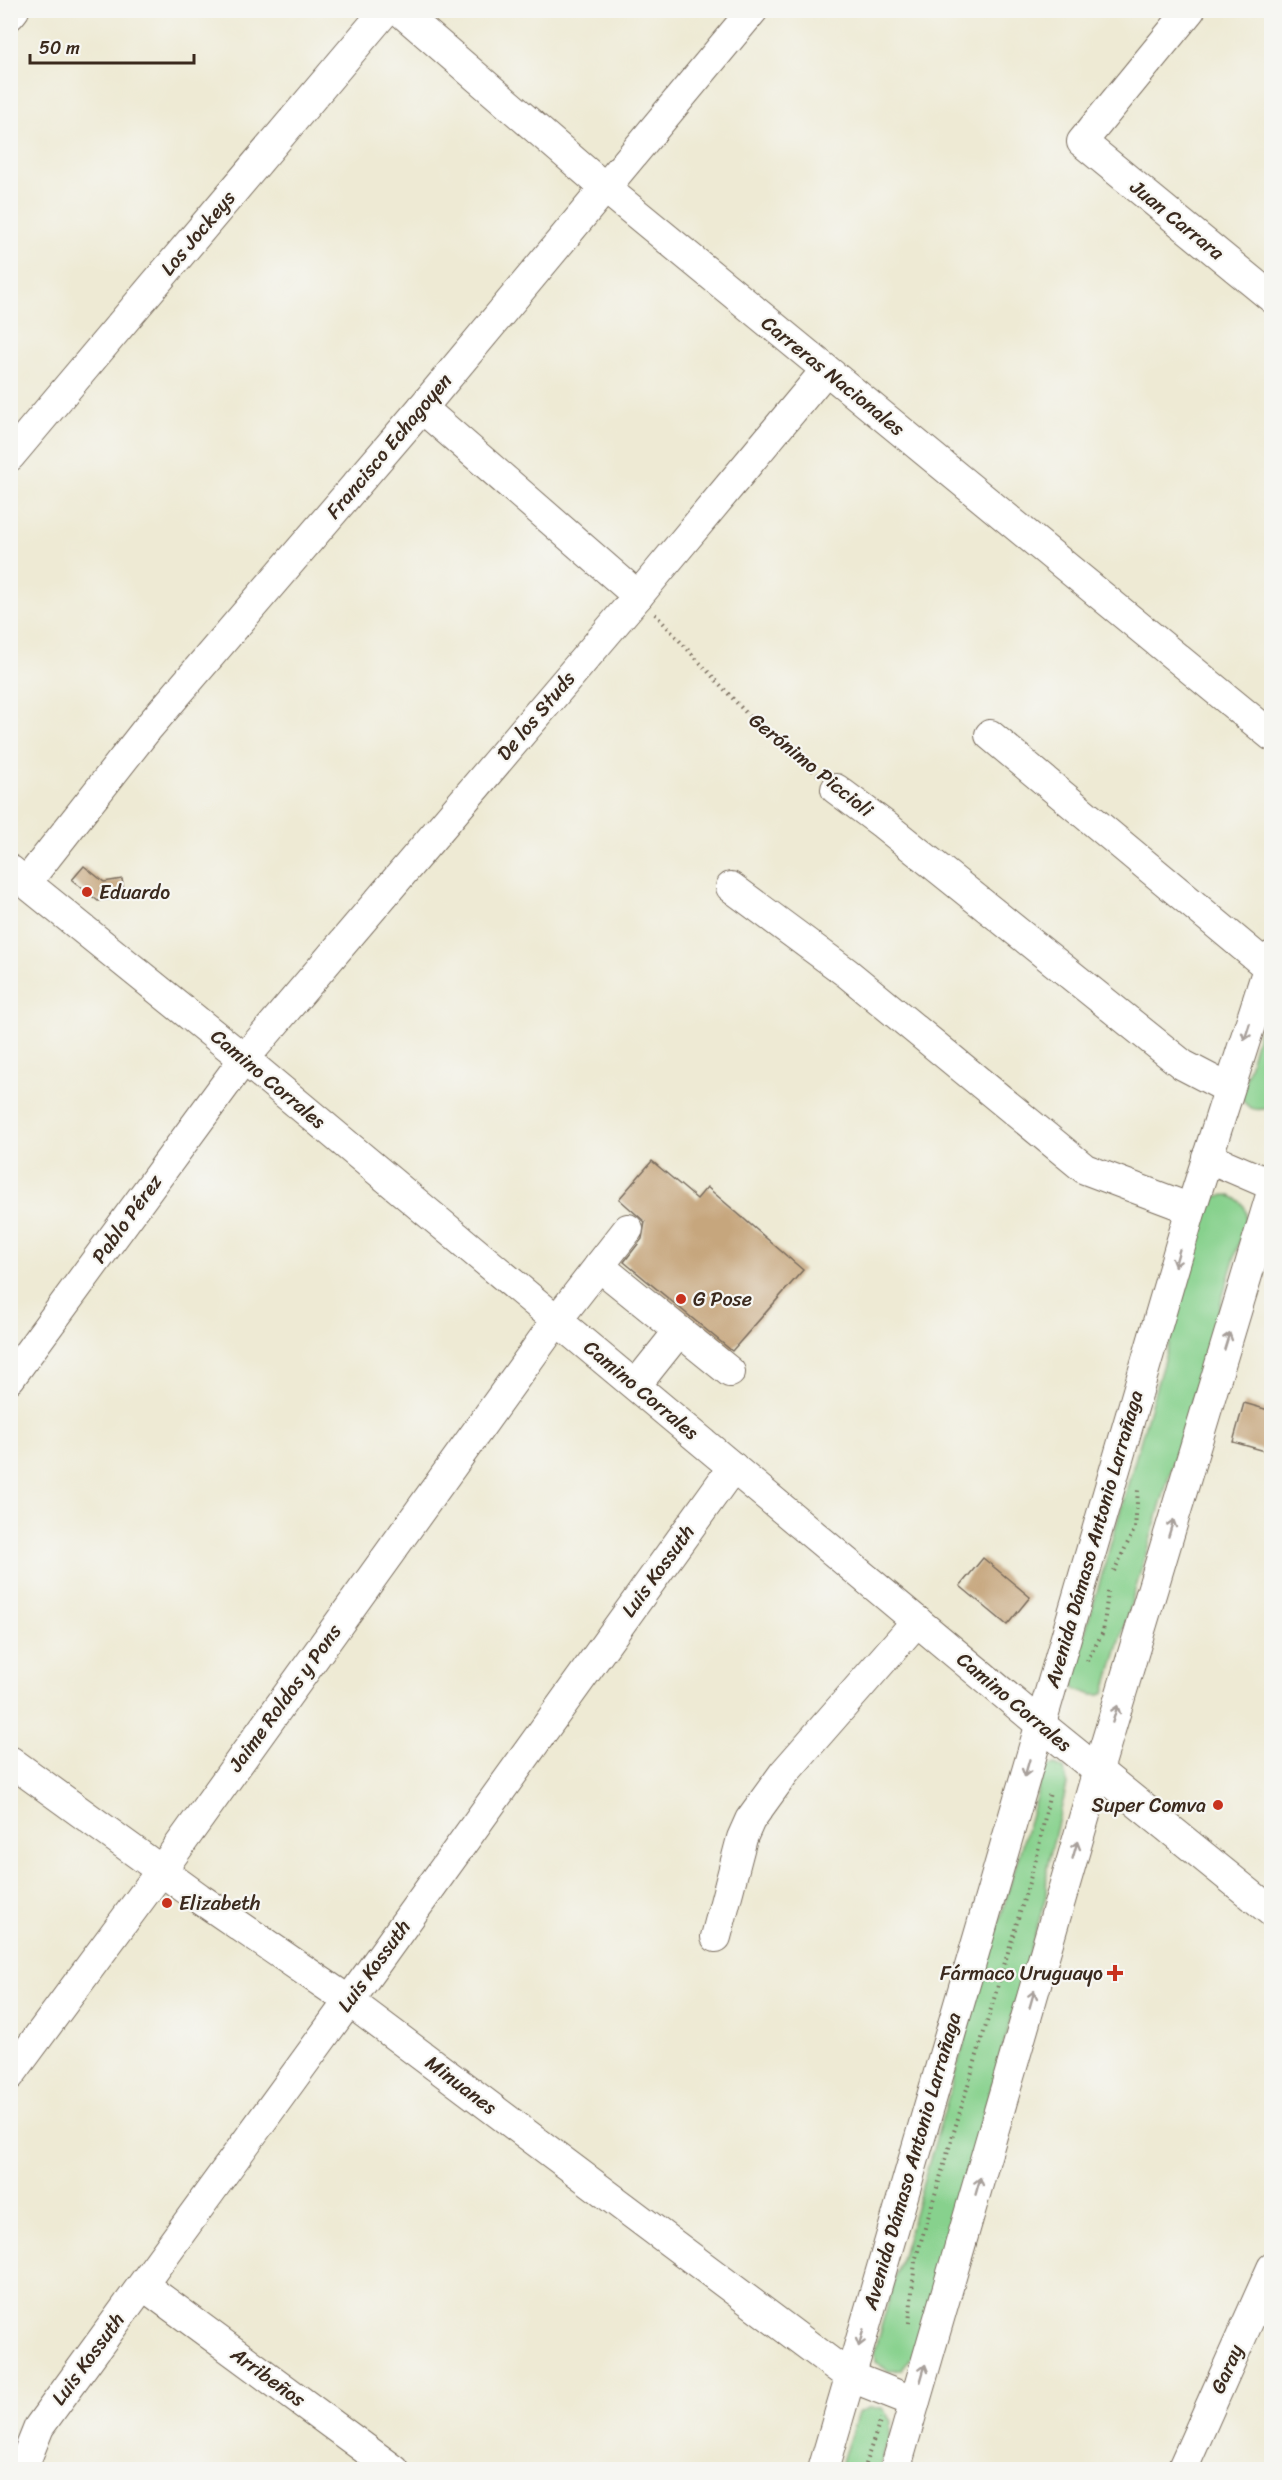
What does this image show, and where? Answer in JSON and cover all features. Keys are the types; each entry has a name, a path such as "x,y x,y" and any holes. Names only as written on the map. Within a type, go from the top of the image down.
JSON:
{"street":[{"path":"10,15 14,10"},
{"name":"Los Jockeys","path":"10,456 386,10"},
{"name":"Carreras Nacionales","path":"399,10 604,187 1272,736"},
{"name":"Francisco Echagoyen","path":"18,876 422,408 753,10"},
{"name":"Juan Carrara","path":"1190,10 1082,142 1272,298"},
{"name":"De los Studs","path":"244,1059 638,596 826,370"},
{"path":"422,408 638,596"},
{"path":"990,735 1270,962"},
{"name":"Gerónimo Piccioli","path":"836,789 883,824 1183,1065 1229,1089"},
{"name":"Camino Corrales","path":"18,876 244,1059 1040,1724 1272,1912"},
{"path":"731,887 847,973 1085,1169 1191,1209"},
{"name":"Avenida Dámaso Antonio Larrañaga","path":"823,2469 1191,1209 1270,962"},
{"name":"Pablo Pérez","path":"10,1378 244,1059"},
{"path":"1207,1157 1272,1185"},
{"path":"895,2469 1098,1770 1272,1192"},
{"name":"Jaime Roldos y Pons","path":"10,2075 161,1870 557,1320 628,1229"},
{"path":"599,1266 730,1372"},
{"path":"636,1385 679,1331"},
{"name":"Luis Kossuth","path":"25,2469 27,2457 39,2427 733,1467"},
{"path":"716,1937 742,1838 750,1820 784,1773 916,1620"},
{"name":"Minuanes","path":"10,1761 349,2001 849,2376 915,2402"},
{"name":"Garay","path":"1182,2469 1272,2268"},
{"name":"Arribeños","path":"143,2285 394,2469"}],"path":[{"name":"Gerónimo Piccioli","path":"638,596 759,727 836,789"}],"green space":[{"path":"1271,987 1271,1107 1253,1109 1243,1101 1241,1096"},
{"path":"1229,1195 1242,1204 1246,1210 1246,1219 1105,1691 1101,1695 1093,1695 1075,1689 1072,1678 1209,1204 1217,1196"},
{"path":"1055,1765 1064,1769 1067,1785 1047,1867 1046,1896 918,2343 913,2356 902,2370 889,2371 875,2362 874,2351 1042,1776 1048,1767"},
{"path":"869,2408 882,2408 891,2421 889,2437 879,2469 839,2470 858,2413"}],"building":[{"path":"84,866 104,882 122,879 125,897 98,901 72,880"},
{"path":"652,1161 697,1199 707,1187 803,1270 732,1351 624,1262 642,1239 645,1222 619,1199"},
{"path":"1244,1403 1272,1411 1272,1453 1233,1442"},
{"path":"983,1558 1030,1597 1007,1625 960,1586"}],"place":[{"name":"Eduardo","path":"87,892"},
{"name":"G Pose","path":"681,1299"},
{"name":"Super Comva","path":"1218,1805"},
{"name":"Elizabeth","path":"167,1903"},
{"name":"Fármaco Uruguayo","path":"1115,1973"}]}
